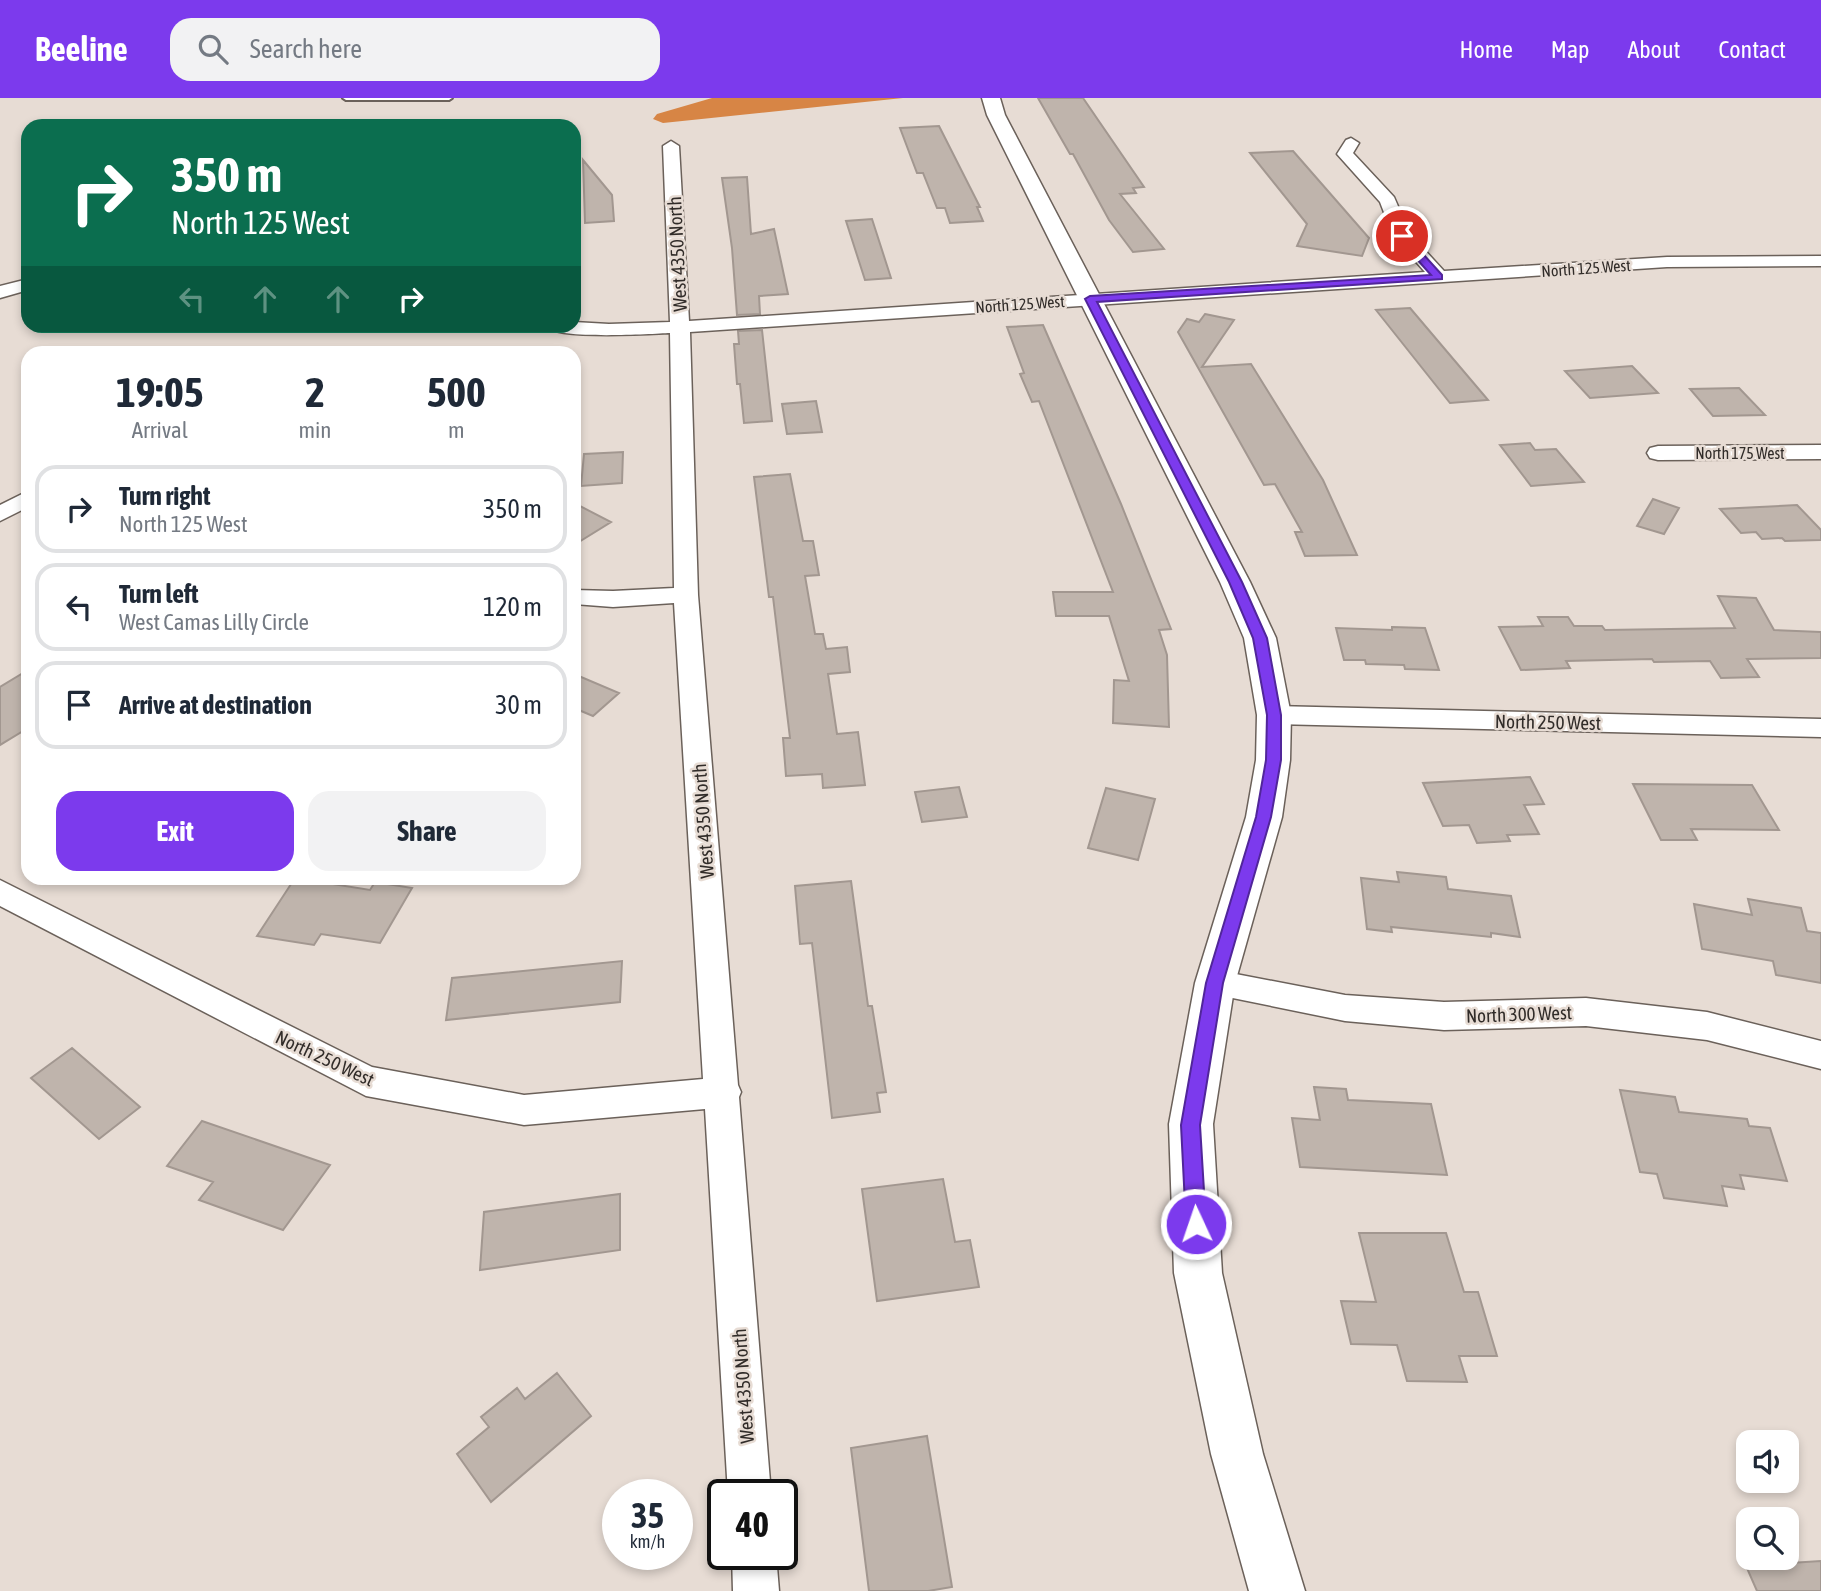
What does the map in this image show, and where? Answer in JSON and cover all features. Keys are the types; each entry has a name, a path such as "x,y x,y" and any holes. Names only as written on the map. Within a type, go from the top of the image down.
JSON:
{"street":[{"path":"991,98 996,115 1235,582 1260,638 1274,715 1273,760 1264,817 1214,983 1191,1125 1198,1273 1237,1454 1277,1591"},
{"path":"1352,143 1345,154 1388,201 1402,236 1438,277"},
{"name":"West 4350 North","path":"671,146 680,327 686,595 724,1092 749,1479"},
{"name":"North 125 West","path":"581,328 608,330 680,327 1667,262 1797,261 1817,270"},
{"path":"0,292 21,286"},
{"name":"North 175 West","path":"1658,453 1821,452"},
{"path":"0,513 21,502"},
{"path":"581,597 613,599 686,595"},
{"name":"North 250 West","path":"1274,715 1821,729"},
{"name":"North 250 West","path":"0,891 366,1081 524,1111 724,1092"},
{"name":"North 300 West","path":"1214,983 1345,1008 1444,1016 1586,1012 1707,1026 1821,1055"},
{"path":"755,1570 756,1591"}],"lane":[{"path":"346,98 449,98"}],"shaded area":[{"path":"712,98 903,98 663,123 653,119 657,114"}],"building":[{"path":"1038,98 1083,98 1144,187 1133,188 1136,193 1120,194 1164,249 1133,252 1109,220"},
{"path":"939,126 980,207 977,207 983,221 950,223 945,208 937,208 923,173 917,173 900,128"},
{"path":"1293,151 1369,238 1362,256 1297,246 1307,224 1250,153"},
{"path":"583,160 612,195 614,221 585,223"},
{"path":"747,177 751,234 774,229 788,294 759,296 760,314 737,315 732,248 722,178"},
{"path":"872,219 891,278 865,280 846,221"},
{"path":"1410,308 1488,400 1450,403 1376,310"},
{"path":"1205,314 1234,320 1202,367 1251,364 1323,480 1357,555 1305,556 1295,532 1302,532 1275,484 1264,485 1178,332 1187,319 1199,322"},
{"path":"1043,325 1121,504 1171,629 1159,630 1167,655 1169,727 1113,723 1114,680 1129,681 1109,616 1056,616 1053,592 1113,592 1039,401 1032,402 1020,374 1024,373 1007,327"},
{"path":"762,330 772,421 744,423 734,344 739,344 738,331"},
{"path":"1632,366 1658,393 1590,398 1565,371"},
{"path":"1739,388 1765,415 1713,416 1690,389"},
{"path":"816,401 822,432 787,434 782,404"},
{"path":"1530,443 1535,450 1556,449 1584,482 1531,486 1500,445"},
{"path":"623,452 622,483 581,486 584,454"},
{"path":"790,474 803,541 813,541 819,575 805,576 815,634 823,634 826,649 847,647 850,672 828,674 837,734 858,732 865,785 823,788 822,774 786,776 783,738 790,738 773,597 769,597 754,477"},
{"path":"1653,499 1679,508 1664,534 1637,526"},
{"path":"1797,505 1821,530 1821,540 1762,539 1756,532 1741,533 1720,509"},
{"path":"581,507 611,522 581,541"},
{"path":"1718,596 1756,598 1774,630 1821,632 1821,658 1747,659 1759,677 1721,678 1710,661 1654,662 1652,659 1566,661 1570,668 1521,670 1499,627 1543,626 1538,617 1568,617 1574,626 1602,626 1605,630 1735,628"},
{"path":"1392,627 1425,628 1439,670 1405,669 1404,665 1366,664 1365,660 1344,660 1336,628 1392,630"},
{"path":"21,674 21,732 0,745 0,687"},
{"path":"581,677 619,693 593,716 581,711"},
{"path":"1530,777 1544,804 1524,805 1539,834 1507,835 1510,841 1477,843 1469,825 1443,826 1423,783"},
{"path":"1633,784 1752,785 1779,830 1691,829 1697,840 1661,840"},
{"path":"959,787 967,817 922,822 915,792"},
{"path":"1106,788 1155,799 1138,860 1088,848"},
{"path":"1397,872 1446,877 1448,889 1511,896 1520,937 1491,933 1491,937 1391,927 1392,932 1367,929 1361,878 1399,882"},
{"path":"851,881 868,1006 872,1006 886,1092 877,1093 880,1112 832,1118 812,943 800,944 795,886"},
{"path":"290,885 339,885 370,890 373,885 412,888 380,943 321,934 314,945 257,936"},
{"path":"1748,899 1801,908 1807,931 1821,933 1821,983 1776,975 1773,961 1702,949 1694,904 1752,915"},
{"path":"622,961 620,1002 446,1020 452,978"},
{"path":"72,1048 140,1107 99,1139 31,1078"},
{"path":"1314,1087 1346,1089 1348,1100 1431,1104 1447,1175 1300,1167 1292,1118 1320,1120"},
{"path":"1620,1090 1675,1097 1679,1112 1747,1119 1749,1126 1770,1128 1787,1181 1740,1175 1744,1189 1722,1186 1727,1206 1664,1198 1657,1174 1640,1172"},
{"path":"202,1121 330,1165 283,1230 199,1200 213,1182 167,1166"},
{"path":"943,1179 955,1242 970,1240 979,1287 877,1301 862,1189"},
{"path":"620,1194 620,1250 480,1270 484,1212"},
{"path":"1359,1233 1446,1233 1464,1292 1478,1292 1497,1356 1459,1356 1467,1382 1407,1381 1397,1345 1351,1344 1341,1301 1376,1302"},
{"path":"557,1373 591,1416 491,1502 457,1454 489,1427 481,1417 517,1388 525,1399"},
{"path":"927,1436 952,1587 928,1591 869,1591 851,1448"},
{"path":"1821,1561 1821,1591 1757,1591 1748,1570 1799,1570 1799,1562"}],"route":[{"path":"1196,1224 1191,1125 1214,983 1264,817 1273,760 1274,715 1260,638 1235,582 1090,299 1438,277 1402,236"}]}
